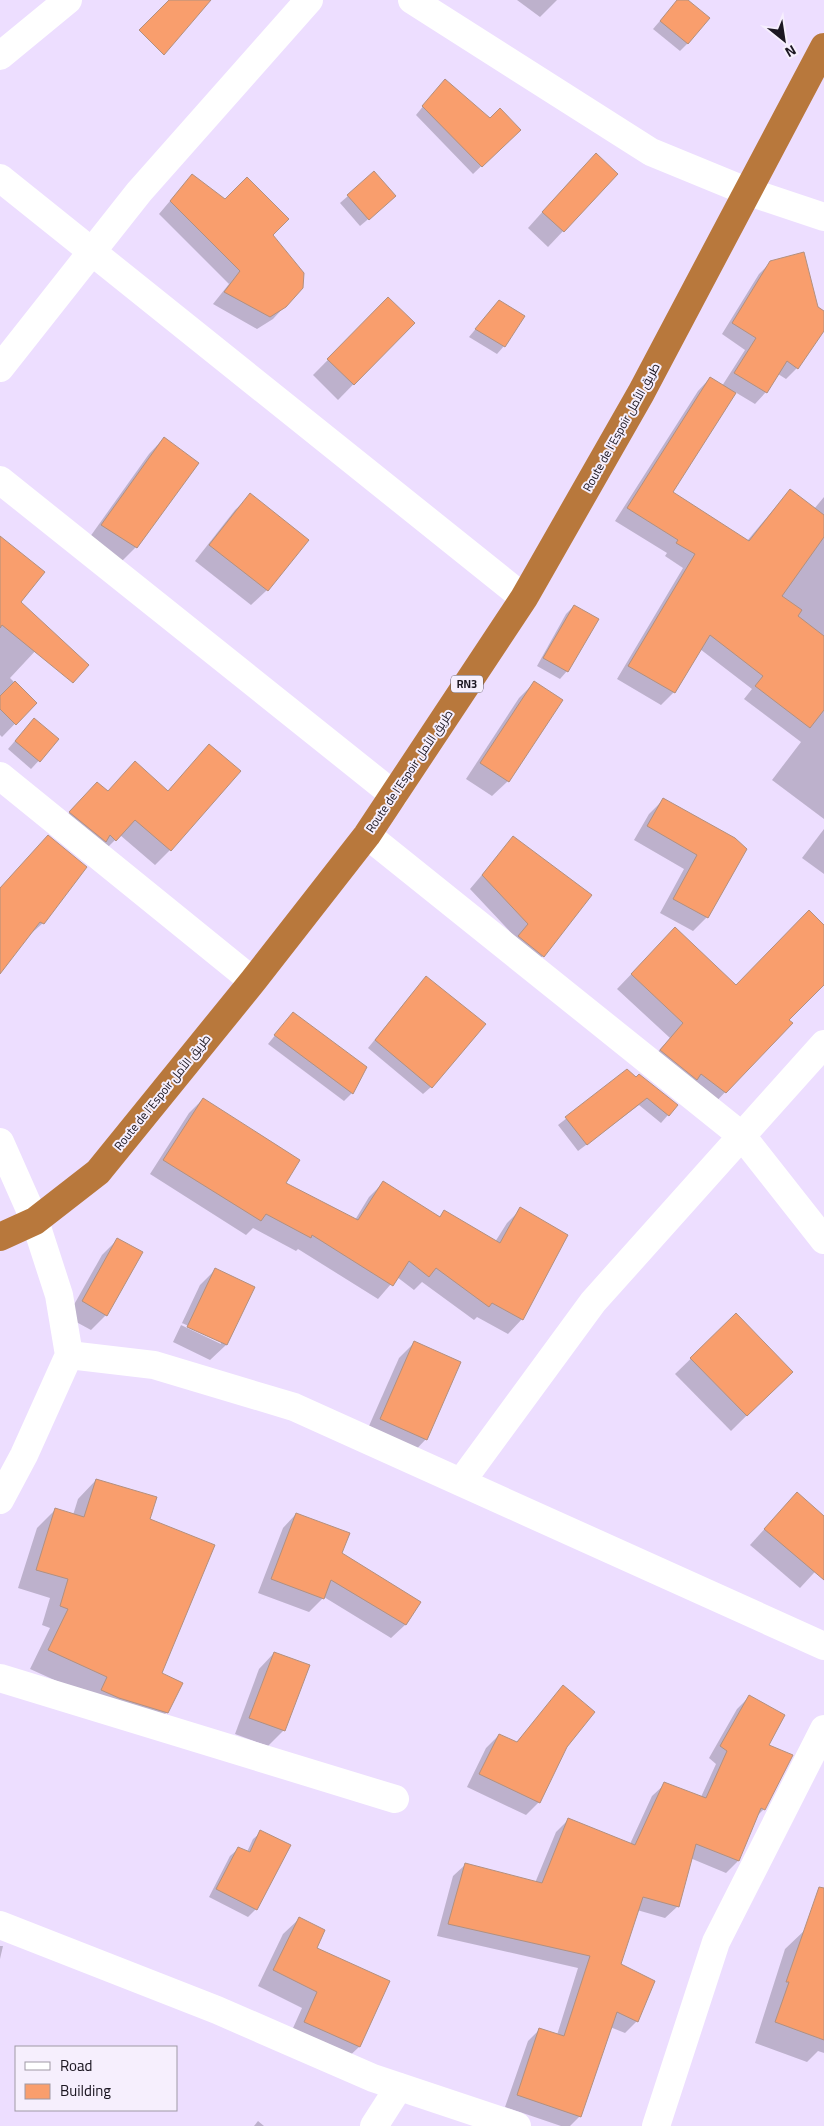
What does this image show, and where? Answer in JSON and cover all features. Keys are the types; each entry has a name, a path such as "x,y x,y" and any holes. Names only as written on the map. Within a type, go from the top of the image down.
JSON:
{"highway":[{"name":"Route de l’Espoir طريق الأمل","path":"0,1237 35,1221 98,1172 253,981 367,835 524,598 641,393 746,191 824,47"}],"street":[{"path":"0,56 68,0"},
{"path":"0,368 139,192 309,0"},
{"path":"412,0 651,152 746,191 824,217"},
{"path":"0,178 524,598"},
{"path":"0,480 394,795"},
{"path":"0,776 253,981"},
{"path":"367,835 742,1136 824,1240"},
{"path":"461,1482 593,1302 824,1044"},
{"path":"0,1142 35,1221 59,1295 69,1355 24,1455 0,1500"},
{"path":"69,1355 154,1365 294,1407 824,1646"},
{"path":"0,1678 395,1799"},
{"path":"656,2126 716,1942 824,1729"},
{"path":"0,1925 216,2010 294,2046 399,2087 517,2126"},
{"path":"374,2126 399,2087"}],"building":[{"path":"169,0 211,0 164,55 139,30"},
{"path":"677,0 688,0 710,18 688,44 660,21"},
{"path":"445,79 490,118 500,108 521,130 482,167 422,106"},
{"path":"596,153 618,174 564,232 542,212"},
{"path":"374,171 396,196 369,220 347,195"},
{"path":"192,174 225,199 247,177 289,219 273,235 304,273 303,288 286,307 270,317 224,292 240,271 170,201"},
{"path":"804,252 818,307 824,311 824,331 798,369 787,361 767,393 734,373 756,338 732,323 770,261"},
{"path":"388,297 415,323 354,385 327,359"},
{"path":"499,300 525,316 505,347 475,329"},
{"path":"710,377 736,393 673,492 749,541 790,489 824,515 824,537 782,596 802,610 798,616 824,636 824,710 810,728 755,686 763,676 710,635 675,693 628,666 695,554 676,543 678,540 627,508"},
{"path":"164,437 199,463 137,548 101,525"},
{"path":"250,493 309,540 268,591 209,545"},
{"path":"0,536 45,572 21,602 89,665 73,683 2,625 0,628"},
{"path":"574,605 599,619 568,672 543,658"},
{"path":"15,681 37,703 16,725 0,709 0,696"},
{"path":"534,681 563,700 509,782 480,763"},
{"path":"34,718 59,739 40,762 15,741"},
{"path":"209,744 241,771 171,851 135,820 116,841 110,835 106,842 69,812 97,782 108,791 135,761 168,791"},
{"path":"663,798 735,838 747,849 708,918 673,899 697,855 647,826"},
{"path":"48,835 87,867 44,924 40,922 0,974 0,888"},
{"path":"513,836 592,895 544,957 518,936 528,924 482,875"},
{"path":"809,910 824,925 824,985 789,1020 793,1023 726,1093 701,1074 697,1080 660,1050 683,1023 631,974 675,927 736,985"},
{"path":"426,976 486,1024 432,1088 375,1040"},
{"path":"293,1012 367,1067 353,1094 274,1035"},
{"path":"627,1069 636,1077 639,1074 678,1105 669,1116 647,1098 587,1145 565,1117"},
{"path":"203,1098 300,1160 286,1183 358,1220 383,1181 440,1217 444,1210 500,1243 520,1207 568,1235 523,1320 492,1303 489,1307 436,1268 429,1277 409,1261 393,1286 312,1235 311,1238 266,1214 261,1221 163,1160"},
{"path":"117,1238 143,1252 107,1316 82,1301"},
{"path":"215,1268 255,1287 227,1345 187,1327"},
{"path":"736,1313 793,1372 747,1416 690,1358"},
{"path":"414,1341 461,1362 427,1440 380,1419"},
{"path":"96,1479 157,1497 150,1519 215,1545 162,1673 183,1683 168,1713 119,1698 101,1690 107,1677 48,1650 68,1609 60,1606 68,1579 36,1570 55,1508 84,1517"},
{"path":"797,1492 824,1516 824,1580 764,1529"},
{"path":"296,1513 350,1533 342,1553 421,1602 406,1625 331,1580 324,1599 271,1579"},
{"path":"274,1652 310,1665 285,1731 249,1718"},
{"path":"563,1685 595,1712 567,1747 540,1803 479,1774 499,1734 517,1742"},
{"path":"749,1695 785,1715 769,1745 793,1755 765,1810 761,1808 739,1861 696,1844 679,1907 643,1897 621,1964 655,1981 638,2022 617,2012 581,2117 517,2095 539,2028 564,2036 590,1956 448,1924 465,1863 542,1883 568,1818 635,1845 664,1782 706,1798 727,1751 720,1746"},
{"path":"260,1830 291,1845 257,1910 216,1889 238,1847 250,1852"},
{"path":"819,1887 824,1888 824,2040 775,2022 789,1982 786,1982"},
{"path":"299,1917 325,1930 317,1948 390,1981 360,2047 304,2022 317,1992 273,1970"}]}
